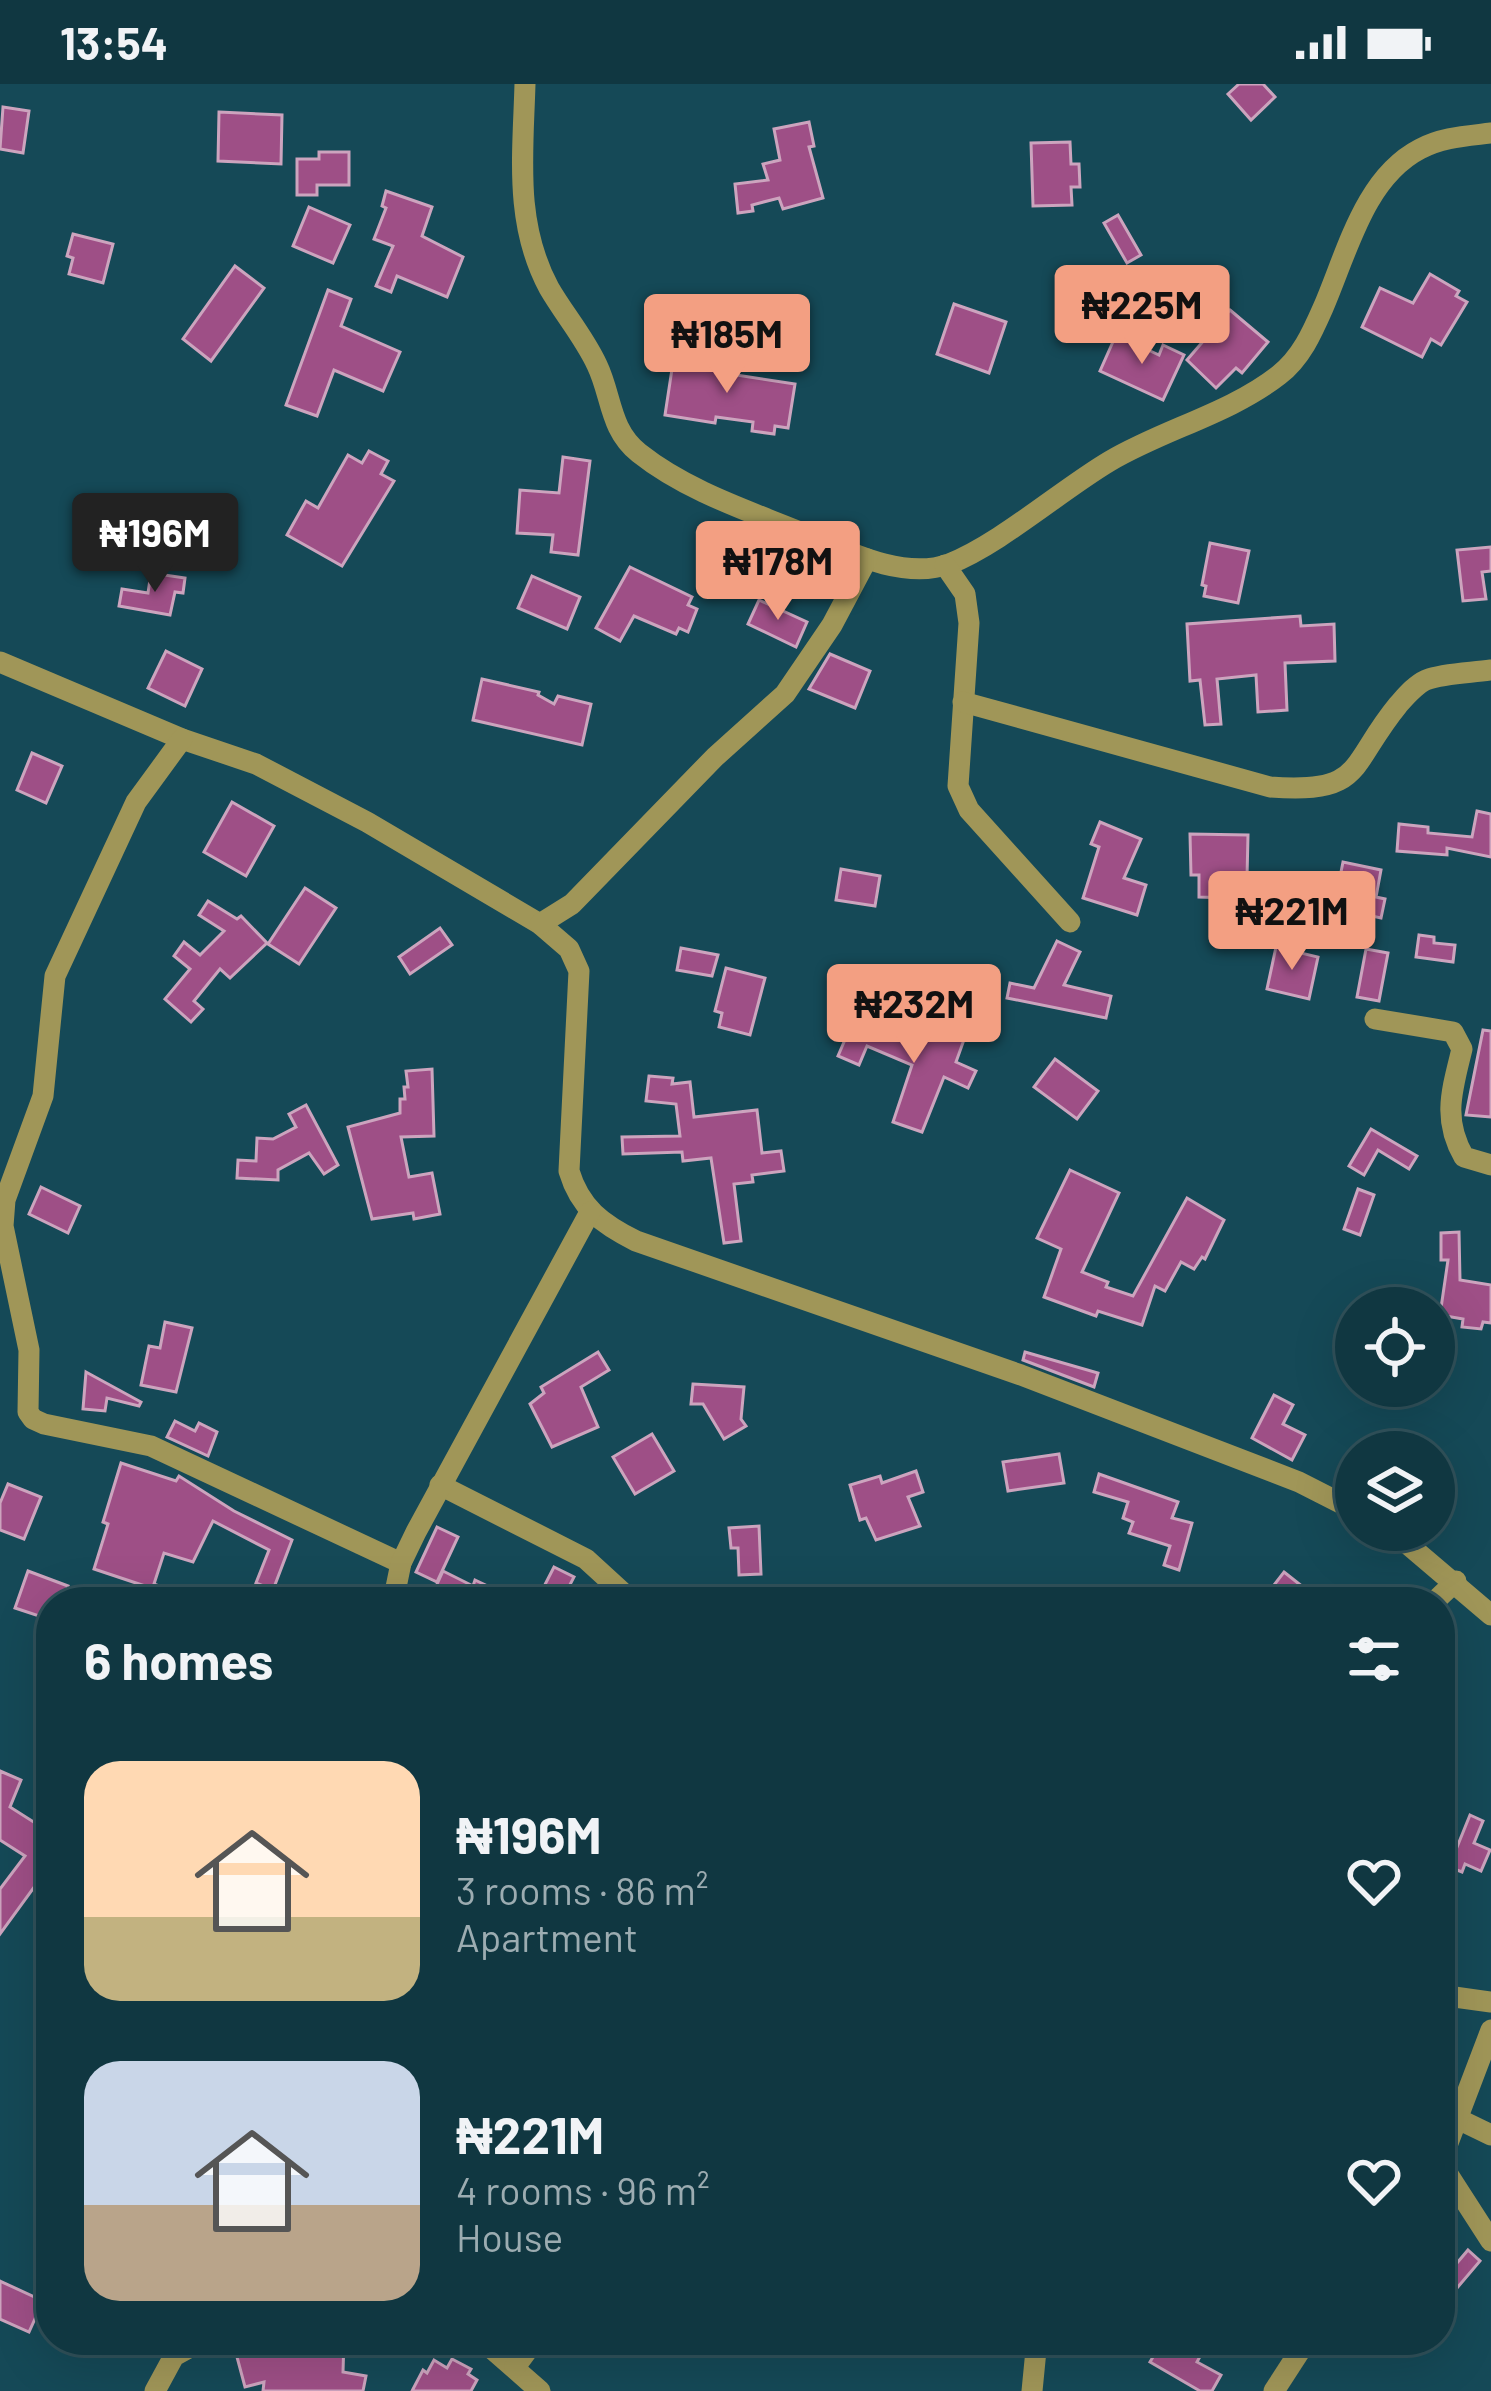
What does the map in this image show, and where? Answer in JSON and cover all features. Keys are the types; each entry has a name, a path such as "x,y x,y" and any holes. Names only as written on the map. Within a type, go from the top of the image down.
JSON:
{"street":[{"path":"525,84 521,184 526,231 550,289 600,370 619,431 637,452 700,491 867,560 926,569 945,565 1109,461 1234,403 1279,375 1299,357 1316,325 1375,189 1421,148 1447,139 1491,134"},
{"path":"540,924 584,894 715,757 785,694 832,625 867,560"},
{"path":"945,565 965,594 969,623 958,786 969,810 1070,922"},
{"path":"0,662 182,739 256,764 458,873 540,924 569,949 579,970 568,1154 574,1186 590,1212 636,1241 1021,1375 1299,1482 1335,1500"},
{"path":"963,702 1270,787 1312,790 1341,781 1357,769 1394,710 1427,680 1491,670"},
{"path":"182,739 136,802 55,976 43,1096 5,1201 3,1226 29,1350 28,1412 44,1424 151,1446 401,1563"},
{"path":"1375,1019 1454,1032 1462,1048 1451,1093 1450,1135 1464,1157 1491,1165"},
{"path":"396,1587 401,1563 440,1486 590,1212"},
{"path":"440,1486 586,1559 617,1587"},
{"path":"1418,1551 1491,1615"},
{"path":"1450,1587 1456,1581"},
{"path":"1455,1997 1491,2002"},
{"path":"1455,2126 1491,2030"},
{"path":"1458,2119 1491,2135"},
{"path":"1455,2186 1491,2241"},
{"path":"155,2391 176,2355"},
{"path":"500,2355 540,2391"},
{"path":"515,2367 524,2355"},
{"path":"1032,2391 1036,2355"},
{"path":"1274,2391 1297,2355"}],"building":[{"path":"1239,84 1263,84 1275,97 1251,120 1228,94"},
{"path":"3,107 29,111 23,153 0,149"},
{"path":"219,112 282,115 281,164 218,161"},
{"path":"809,122 814,146 809,147 823,198 783,209 779,198 738,213 735,184 768,180 763,164 780,160 774,129"},
{"path":"1070,142 1071,164 1079,164 1080,187 1071,187 1072,205 1033,206 1031,143"},
{"path":"319,152 349,152 349,185 317,185 317,195 297,195 297,159 319,159"},
{"path":"386,191 432,207 422,236 463,257 447,297 397,276 391,292 376,286 393,246 374,239 386,208 382,206"},
{"path":"309,207 350,225 333,263 293,246"},
{"path":"1118,215 1141,255 1127,263 1104,223"},
{"path":"73,234 113,244 103,283 69,274 73,258 67,256"},
{"path":"235,266 264,288 211,361 183,339"},
{"path":"1430,274 1459,291 1456,296 1467,302 1441,345 1431,339 1422,357 1362,327 1380,288 1413,303"},
{"path":"328,290 351,299 341,326 400,352 383,391 334,370 317,416 286,405"},
{"path":"954,304 1006,322 989,373 937,354"},
{"path":"1230,310 1268,342 1242,373 1236,368 1216,388 1187,360"},
{"path":"1116,335 1159,355 1163,345 1184,355 1163,400 1100,371"},
{"path":"674,356 719,359 717,372 795,384 788,428 775,426 774,434 752,431 753,422 716,417 715,423 665,415"},
{"path":"369,451 388,461 381,474 394,481 342,566 287,535 306,501 318,508 348,455 362,463"},
{"path":"563,457 590,461 578,555 551,552 553,535 517,533 520,490 559,493"},
{"path":"1210,543 1249,551 1238,603 1204,596"},
{"path":"1491,547 1491,571 1482,572 1486,599 1463,601 1457,550"},
{"path":"630,567 692,597 688,605 697,609 688,632 679,628 676,634 634,616 620,641 596,628"},
{"path":"151,573 185,578 183,593 175,592 170,615 119,606 122,589 148,593"},
{"path":"532,576 580,597 567,629 518,608"},
{"path":"759,600 807,622 796,647 748,624"},
{"path":"1300,616 1301,626 1334,624 1335,661 1285,663 1287,710 1258,712 1256,675 1217,679 1221,724 1205,725 1200,680 1190,681 1187,624"},
{"path":"166,651 202,669 185,706 148,688"},
{"path":"830,654 870,671 855,708 809,689"},
{"path":"482,679 539,692 554,704 558,696 591,704 582,745 473,720"},
{"path":"32,753 62,766 46,803 17,790"},
{"path":"232,802 274,826 246,876 204,852"},
{"path":"1477,811 1491,814 1491,857 1447,848 1447,855 1397,851 1399,824 1428,827 1428,833 1472,837"},
{"path":"1100,822 1141,839 1124,878 1146,885 1137,915 1083,898 1099,847 1091,844"},
{"path":"1190,834 1248,835 1247,878 1339,882 1343,862 1381,870 1376,897 1385,899 1381,918 1372,916 1370,925 1332,916 1334,906 1276,903 1276,917 1260,917 1260,899 1199,897 1199,875 1191,875"},
{"path":"841,869 880,876 875,906 836,900"},
{"path":"305,888 336,908 299,964 268,944"},
{"path":"208,901 237,919 241,916 267,943 230,978 220,969 194,1001 203,1009 191,1022 165,999 190,969 174,956 184,942 200,955 224,931 199,915"},
{"path":"440,928 452,945 410,974 399,957"},
{"path":"1419,935 1434,937 1434,943 1455,945 1453,962 1416,957"},
{"path":"1057,941 1080,952 1064,985 1111,996 1106,1018 1007,998 1010,983 1034,988"},
{"path":"1276,947 1318,957 1309,999 1267,989"},
{"path":"681,948 718,955 712,976 677,970"},
{"path":"1366,949 1388,953 1379,1001 1357,997"},
{"path":"726,968 765,978 750,1035 719,1027 722,1013 715,1011"},
{"path":"854,1019 922,1048 930,1024 965,1037 956,1062 976,1071 968,1088 944,1077 922,1132 893,1122 912,1065 867,1046 859,1065 838,1056"},
{"path":"1483,1030 1491,1031 1491,1117 1466,1115"},
{"path":"1055,1059 1098,1091 1077,1119 1034,1087"},
{"path":"432,1069 434,1136 401,1137 409,1177 432,1173 440,1214 372,1219 348,1127 400,1113 400,1099 405,1099 404,1087 408,1087 406,1071"},
{"path":"649,1076 673,1078 672,1084 690,1082 694,1117 757,1110 762,1153 781,1151 784,1171 752,1175 753,1182 734,1184 741,1241 724,1243 711,1158 683,1161 682,1152 623,1154 622,1137 680,1136 676,1104 646,1101"},
{"path":"306,1105 338,1165 324,1174 309,1153 278,1170 278,1180 237,1178 238,1160 256,1161 257,1138 273,1139 296,1127 289,1114"},
{"path":"1371,1129 1417,1156 1409,1169 1378,1150 1364,1175 1349,1166"},
{"path":"1070,1170 1119,1193 1082,1272 1133,1296 1187,1198 1224,1220 1205,1259 1194,1269 1181,1262 1165,1291 1155,1286 1142,1325 1098,1311 1096,1316 1044,1297 1061,1249 1037,1238"},
{"path":"41,1187 80,1206 68,1233 29,1214"},
{"path":"1358,1189 1374,1195 1360,1235 1344,1229"},
{"path":"1459,1232 1460,1280 1491,1285 1491,1323 1483,1322 1481,1329 1462,1327 1463,1319 1455,1318 1455,1287 1444,1287 1448,1260 1441,1260 1441,1233"},
{"path":"165,1322 192,1328 176,1392 141,1385 149,1346 160,1348"},
{"path":"598,1352 609,1370 581,1387 598,1427 552,1447 530,1404 544,1393 541,1387"},
{"path":"1025,1352 1098,1373 1094,1387 1023,1360"},
{"path":"86,1372 141,1402 139,1406 107,1398 105,1411 83,1409"},
{"path":"693,1384 744,1387 741,1419 746,1426 724,1439 703,1404 691,1404"},
{"path":"1274,1395 1293,1405 1283,1424 1305,1435 1292,1460 1252,1438"},
{"path":"175,1421 195,1431 199,1423 217,1432 208,1456 167,1437"},
{"path":"652,1434 674,1471 635,1494 613,1457"},
{"path":"1059,1454 1064,1483 1008,1491 1003,1462"},
{"path":"121,1463 176,1481 179,1476 292,1540 274,1587 266,1587 256,1583 269,1550 213,1521 193,1562 164,1553 154,1584 161,1587 145,1587 94,1569 108,1524 103,1522"},
{"path":"916,1471 923,1492 908,1497 920,1526 876,1540 866,1518 860,1520 850,1485 880,1476 882,1483"},
{"path":"1099,1474 1178,1502 1172,1518 1192,1523 1179,1570 1164,1565 1170,1546 1129,1533 1133,1522 1123,1518 1128,1502 1094,1492"},
{"path":"8,1484 41,1497 24,1539 0,1530 0,1503"},
{"path":"759,1526 761,1574 739,1575 738,1548 731,1548 729,1528"},
{"path":"437,1527 458,1537 437,1582 416,1572"},
{"path":"554,1567 574,1577 569,1587 544,1587"},
{"path":"28,1571 68,1586 36,1587 36,1615 15,1608"},
{"path":"443,1571 473,1586 475,1580 490,1587 436,1587"},
{"path":"1284,1572 1303,1587 1272,1587"},
{"path":"0,1771 21,1780 10,1807 36,1823 36,1885 0,1934 0,1889 25,1856 0,1840"},
{"path":"1470,1815 1483,1821 1474,1843 1490,1850 1481,1871 1465,1864 1462,1872 1455,1869 1455,1852"},
{"path":"1468,2250 1480,2261 1455,2290 1455,2265"},
{"path":"0,2281 36,2298 36,2316 29,2332 0,2319"},
{"path":"344,2355 343,2372 366,2376 363,2391 263,2391 264,2382 245,2387 237,2357"},
{"path":"1154,2355 1201,2355 1197,2362 1221,2375 1212,2391 1200,2391 1150,2362"},
{"path":"452,2359 471,2369 468,2374 477,2380 471,2391 412,2391 434,2360 447,2368"}]}
